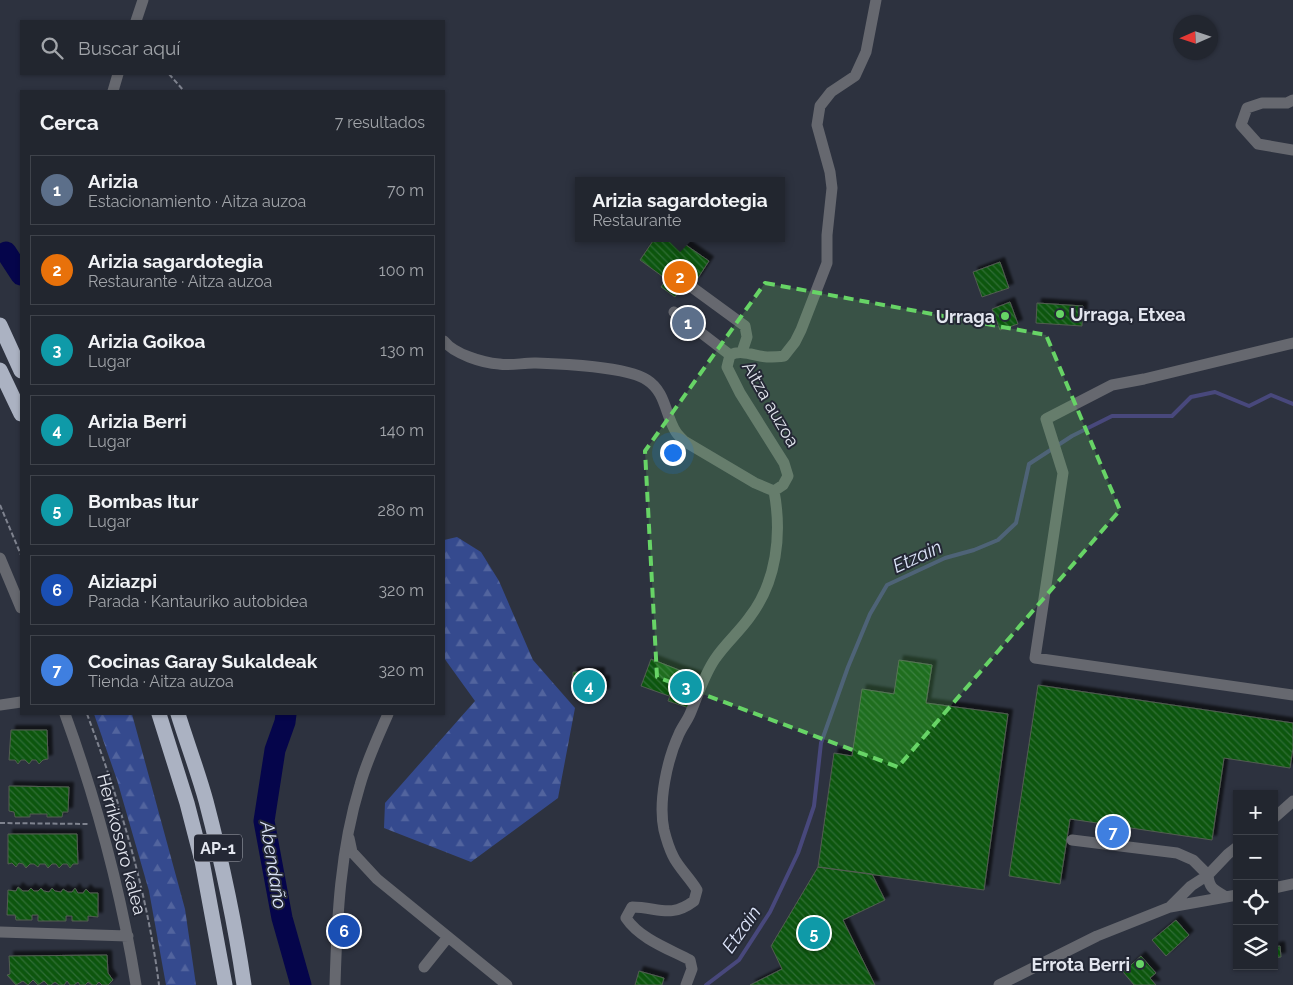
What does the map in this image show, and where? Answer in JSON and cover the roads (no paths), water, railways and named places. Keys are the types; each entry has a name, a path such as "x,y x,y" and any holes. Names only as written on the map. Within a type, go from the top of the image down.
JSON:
{"highway":[{"path":"0,325 20,369"},
{"path":"0,370 20,412"},
{"name":"AP-1","path":"159,715 187,803 202,860 225,985"},
{"name":"AP-1","path":"178,715 205,799 220,856 232,909 244,985"}],"street":[{"path":"136,20 142,0"},
{"name":"Aitza auzoa","path":"774,491 783,485 788,476 784,463 740,393 727,367 730,355 735,352 767,357 784,356 795,342 801,330 827,263 827,235 832,188 830,172 817,125 820,106 831,92 855,76 866,52 876,0"},
{"path":"113,90 118,75"},
{"path":"1293,100 1287,103 1262,103 1247,108 1241,125 1258,144 1293,150"},
{"path":"694,288 745,326 747,337 742,352"},
{"path":"674,312 730,355"},
{"path":"1293,342 1144,379 1112,384 1046,419 1063,473 1035,658 1293,694"},
{"path":"445,343 457,352 500,364 533,363 613,369 634,374 647,380 656,388 665,403 675,432 684,441 755,483 774,491 777,541 773,568 764,593 751,616 716,657 708,671 689,716 679,734 665,780 662,811 664,830 673,856 690,877 697,890 694,901 683,909 667,912 645,907 632,907 626,918 631,926 641,934 690,960 692,969 686,985"},
{"path":"0,558 20,606"},
{"path":"5,705 20,702"},
{"name":"Herrikosoro kalea","path":"65,715 101,824 128,936 136,985"},
{"path":"335,985 337,916 348,836 360,783 388,715"},
{"path":"1278,814 1293,801"},
{"path":"348,836 352,852 376,879 507,985"},
{"path":"1072,840 1177,852 1193,860 1208,875 1209,884 1212,888 1232,896"},
{"path":"1170,907 1191,886 1208,875 1233,850"},
{"path":"1278,887 1293,884"},
{"path":"999,985 1098,936 1170,907 1232,896"},
{"path":"0,932 128,936"},
{"path":"424,967 448,937"}],"waterway":[{"name":"Abendaño","path":"6,252 20,273"},
{"name":"Etzain","path":"706,985 739,960 770,912 798,853 814,806 821,743 848,667 870,614 887,585 945,558 974,550 998,540 1016,523 1029,464 1072,436 1112,416 1172,416 1191,397 1215,392 1249,406 1271,395 1293,404"},
{"name":"Abendaño","path":"286,715 275,750 264,821 282,918 301,985"}],"place":[{"name":"Arizia sagardotegia","path":"680,277"},
{"name":"Urraga, Etxea","path":"1060,314"},
{"name":"Urraga","path":"1005,316"},
{"name":"Arizia","path":"688,323"},
{"name":"Arizia Berri","path":"589,686"},
{"name":"Arizia Goikoa","path":"686,687"},
{"name":"Cocinas Garay Sukaldeak","path":"1113,832"},
{"name":"Aiziazpi","path":"344,931"},
{"name":"Bombas Itur","path":"814,933"},
{"name":"Errota Berri","path":"1140,964"}]}
